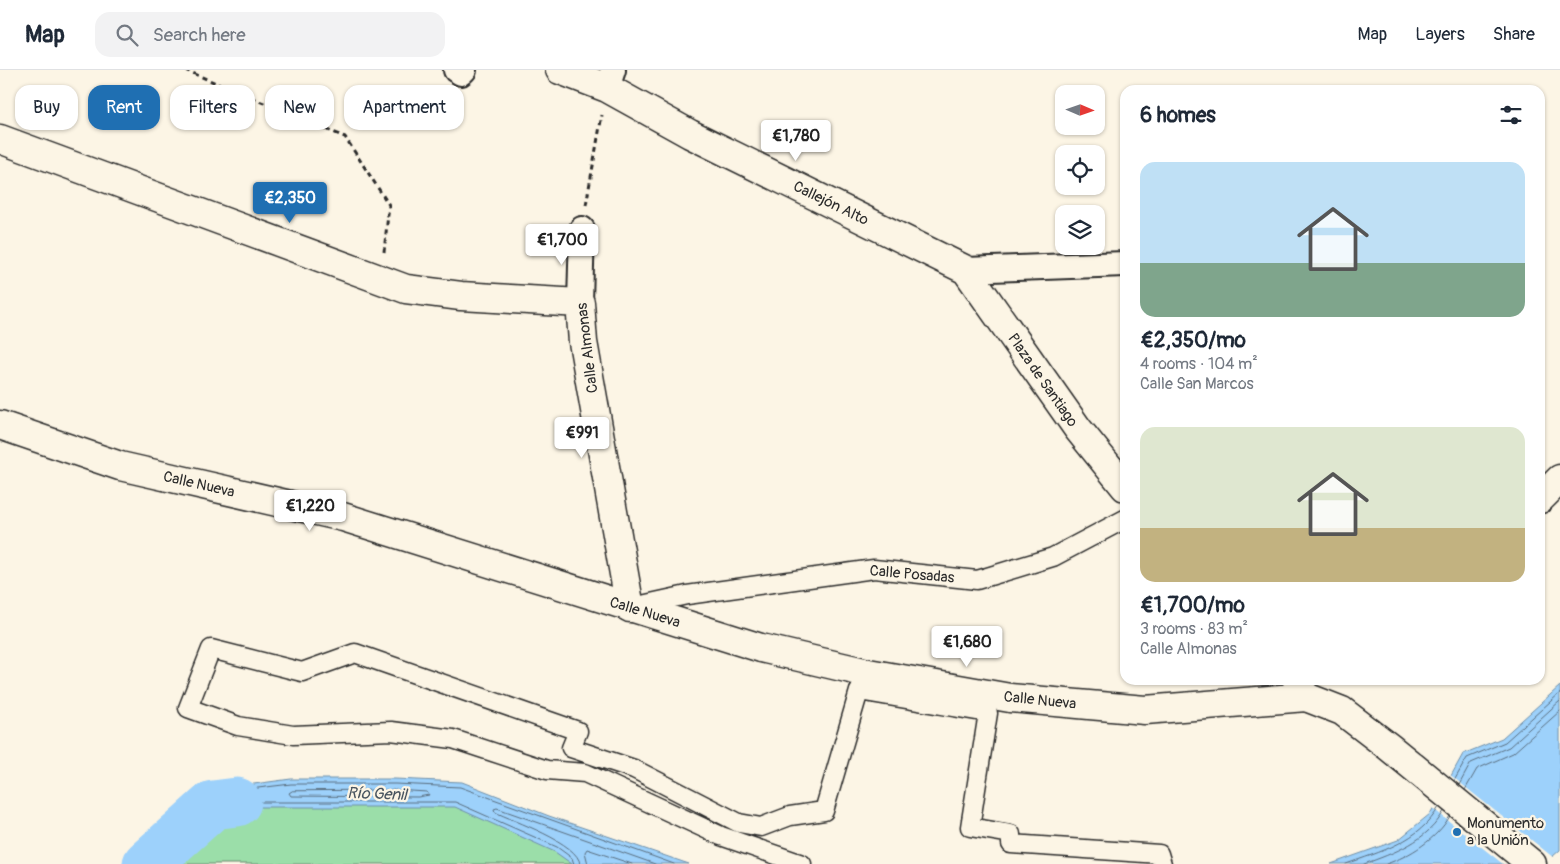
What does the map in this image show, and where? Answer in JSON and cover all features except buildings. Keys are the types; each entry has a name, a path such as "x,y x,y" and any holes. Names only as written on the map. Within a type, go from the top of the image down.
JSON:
{"street":[{"path":"456,70 461,73 464,70"},
{"name":"Callejón Alto","path":"560,70 610,79 690,134 966,270"},
{"path":"0,139 406,289 461,296 580,303"},
{"name":"Calle Almonas","path":"582,229 580,303 583,342 630,608"},
{"path":"966,270 1120,264"},
{"name":"Plaza de Santiago","path":"966,270 1078,429 1120,481"},
{"name":"Calle Nueva","path":"0,425 120,466 343,517 761,648 868,673 1010,698 1144,710 1308,686"},
{"path":"1545,494 1560,479"},
{"name":"Calle Posadas","path":"630,608 686,595 874,568 977,580 1053,557 1120,522"},
{"path":"802,864 721,836 585,773 547,770 453,739 392,731 293,735 238,726 188,708 211,649 302,672 355,653 578,731 571,748 634,769 739,823 761,827 790,816 824,811 858,691 988,713 970,827 1011,834 1011,844 1159,854 1162,864"},
{"path":"1308,686 1389,747 1532,864"}],"path":[{"path":"185,70 345,137 389,205 380,280"},
{"path":"582,229 610,79"}],"green space":[{"path":"468,796 616,864 147,864 213,805"}],"water":[{"path":"1560,686 1560,850 1544,864 1331,864 1398,840 1430,814 1463,754 1502,738"},
{"path":"291,779 395,779 462,782 549,816 689,864 572,864 555,852 455,807 260,807 215,816 187,844 174,815 224,788"}],"pier":[{"path":"1449,774 1554,858 1547,864 1503,864 1431,807"}],"waterway":[{"name":"Río Genil","path":"147,864 213,805 237,802"}],"place":[{"name":"Monumento a la Unión","path":"1457,832"}]}
